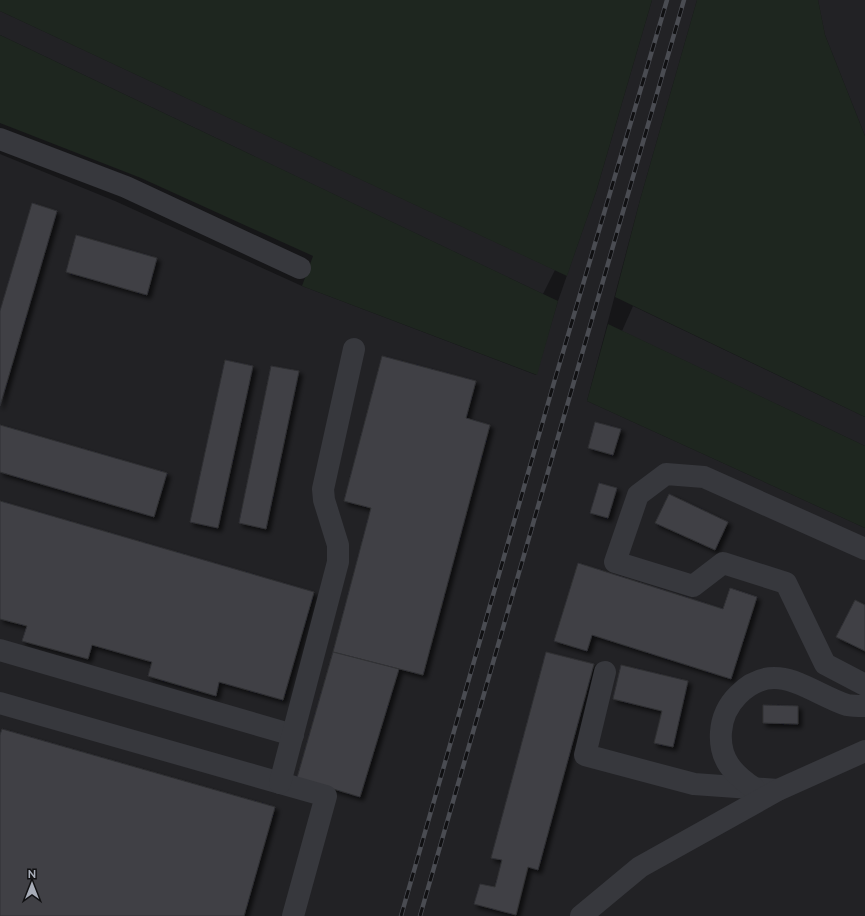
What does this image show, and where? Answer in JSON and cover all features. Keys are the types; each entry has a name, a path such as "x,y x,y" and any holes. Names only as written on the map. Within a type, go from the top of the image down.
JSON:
{"street":[{"path":"0,139 126,187 300,268"},
{"path":"280,783 338,562 338,545 324,500 323,489 354,349"},
{"path":"865,549 704,477 666,474 638,495 615,562 693,586 723,563 786,583 824,664 865,685"},
{"path":"0,650 293,735"},
{"path":"605,672 585,755 694,784 778,790"},
{"path":"754,788 737,777 726,761 720,742 721,722 729,704 743,689 761,680 781,678 801,683 848,705 865,706"},
{"path":"0,703 326,796 293,916"},
{"path":"581,916 640,867 778,790 865,750"}],"shaded area":[{"path":"0,0 652,0 596,192 567,276 0,11"},
{"path":"652,0 697,0 640,200 587,401 865,528 865,916 0,916 0,154 115,201 302,286 536,375 558,301 596,192"},
{"path":"697,0 818,0 825,35 865,136 865,417 615,297 640,200"},
{"path":"818,0 865,0 865,136 825,35"},
{"path":"0,11 555,270 543,294 0,35"},
{"path":"0,35 558,301 537,375 302,286 313,256 141,178 0,123"},
{"path":"633,306 865,417 865,446 622,331"},
{"path":"608,324 865,446 865,528 587,401"}],"building":[{"path":"32,203 57,211 0,406 0,311"},
{"path":"76,235 157,258 147,295 66,272"},
{"path":"382,356 476,381 466,418 490,425 423,675 333,652 371,508 344,501"},
{"path":"225,360 253,366 218,528 190,522"},
{"path":"271,366 299,371 266,529 239,523"},
{"path":"595,422 621,429 613,455 588,448"},
{"path":"0,425 167,473 154,517 0,472"},
{"path":"599,483 617,488 608,518 590,513"},
{"path":"669,494 728,522 715,550 655,523"},
{"path":"0,501 314,592 283,700 219,682 216,696 148,676 152,662 92,645 88,659 22,641 27,626 0,619"},
{"path":"578,563 723,609 730,588 757,597 731,679 592,635 587,651 554,641"},
{"path":"855,600 865,605 865,651 836,637"},
{"path":"333,652 399,669 360,797 297,778"},
{"path":"546,652 594,664 538,870 528,867 516,915 474,904 480,884 495,887 502,860 491,858"},
{"path":"621,665 688,681 673,747 654,743 662,711 613,699"},
{"path":"763,705 798,706 798,724 763,723"},
{"path":"2,729 275,807 244,916 0,916 0,735"}],"railway":[{"path":"401,916 553,386 667,0"},
{"path":"420,916 684,0"}]}
